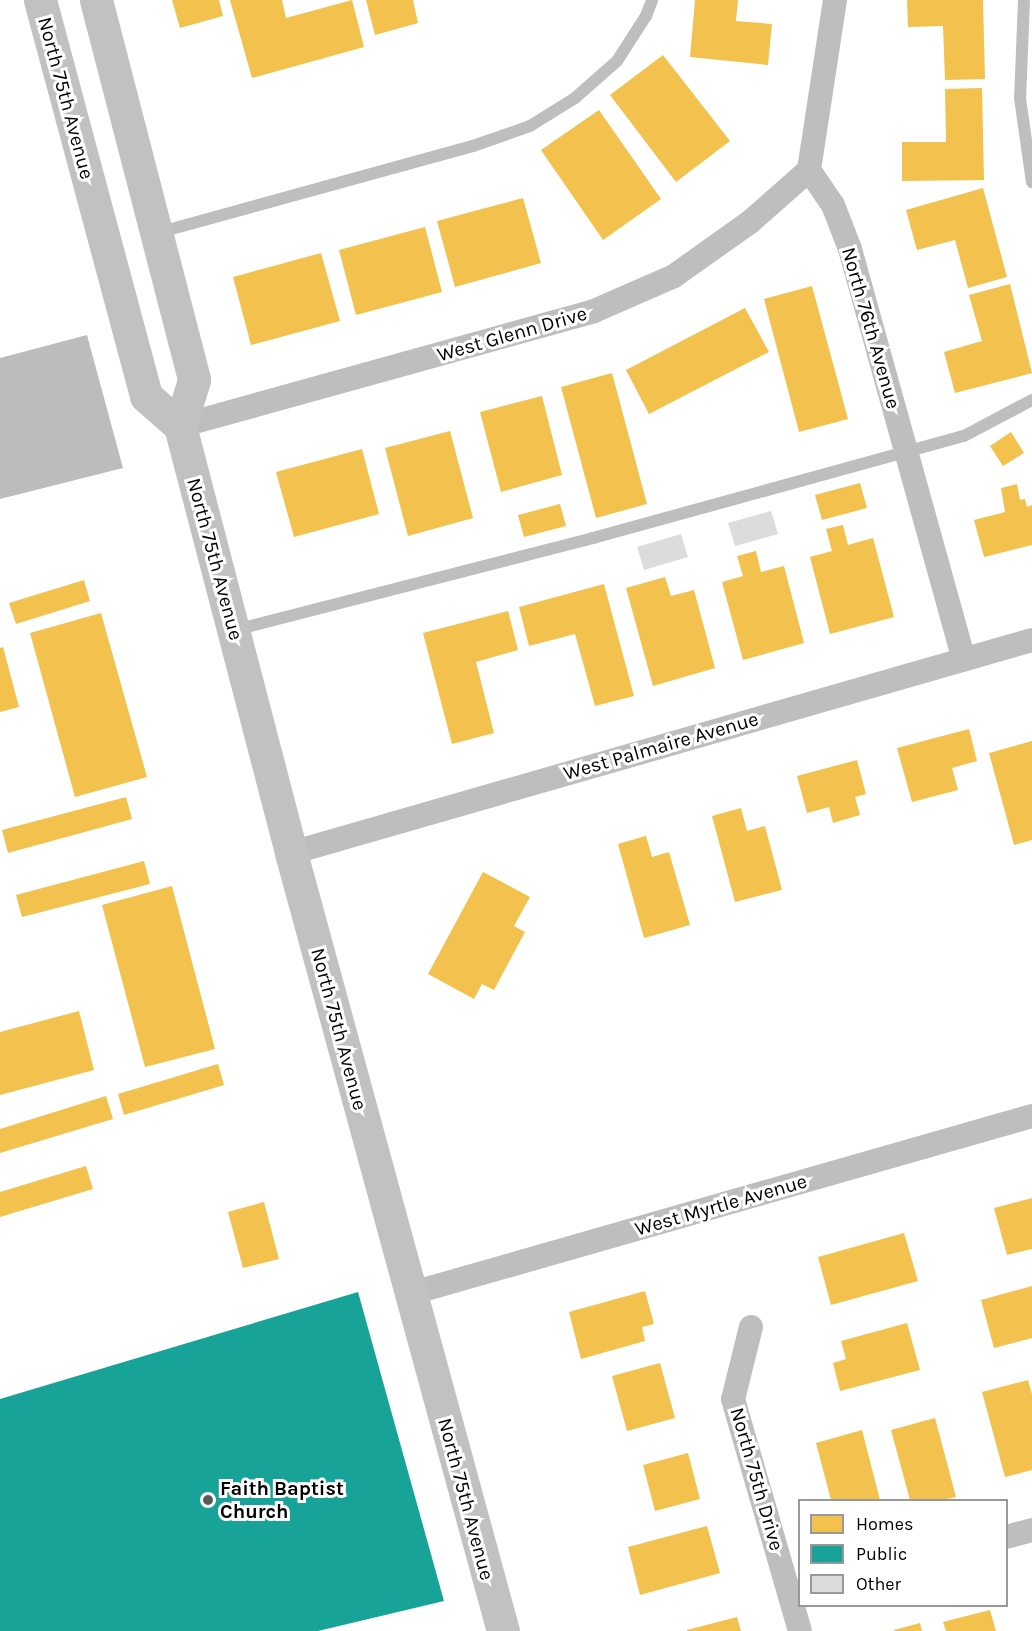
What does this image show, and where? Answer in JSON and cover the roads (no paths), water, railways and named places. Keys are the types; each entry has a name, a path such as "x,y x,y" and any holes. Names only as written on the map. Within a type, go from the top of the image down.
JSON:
{"main road":[{"name":"North 75th Avenue","path":"40,0 146,396 180,426 409,1294 503,1631"},
{"path":"96,0 194,380 180,426"}],"street":[{"path":"809,170 835,0"},
{"name":"West Glenn Drive","path":"180,426 594,311 674,276 750,222 809,170"},
{"name":"North 76th Avenue","path":"809,170 833,205 850,249 964,659"},
{"name":"West Palmaire Avenue","path":"291,853 1032,640"},
{"name":"West Myrtle Avenue","path":"409,1294 1032,1116"},
{"name":"North 75th Drive","path":"751,1327 733,1399 795,1597 800,1631"},
{"path":"1008,1536 1032,1530"}],"lane":[{"path":"156,234 473,146 530,126 575,98 617,61 646,16 652,0"},
{"path":"1024,0 1020,98 1032,182"},
{"path":"234,630 593,538 906,453 964,436 1032,400"}],"place":[{"name":"Faith Baptist Church","path":"208,1500"}]}
